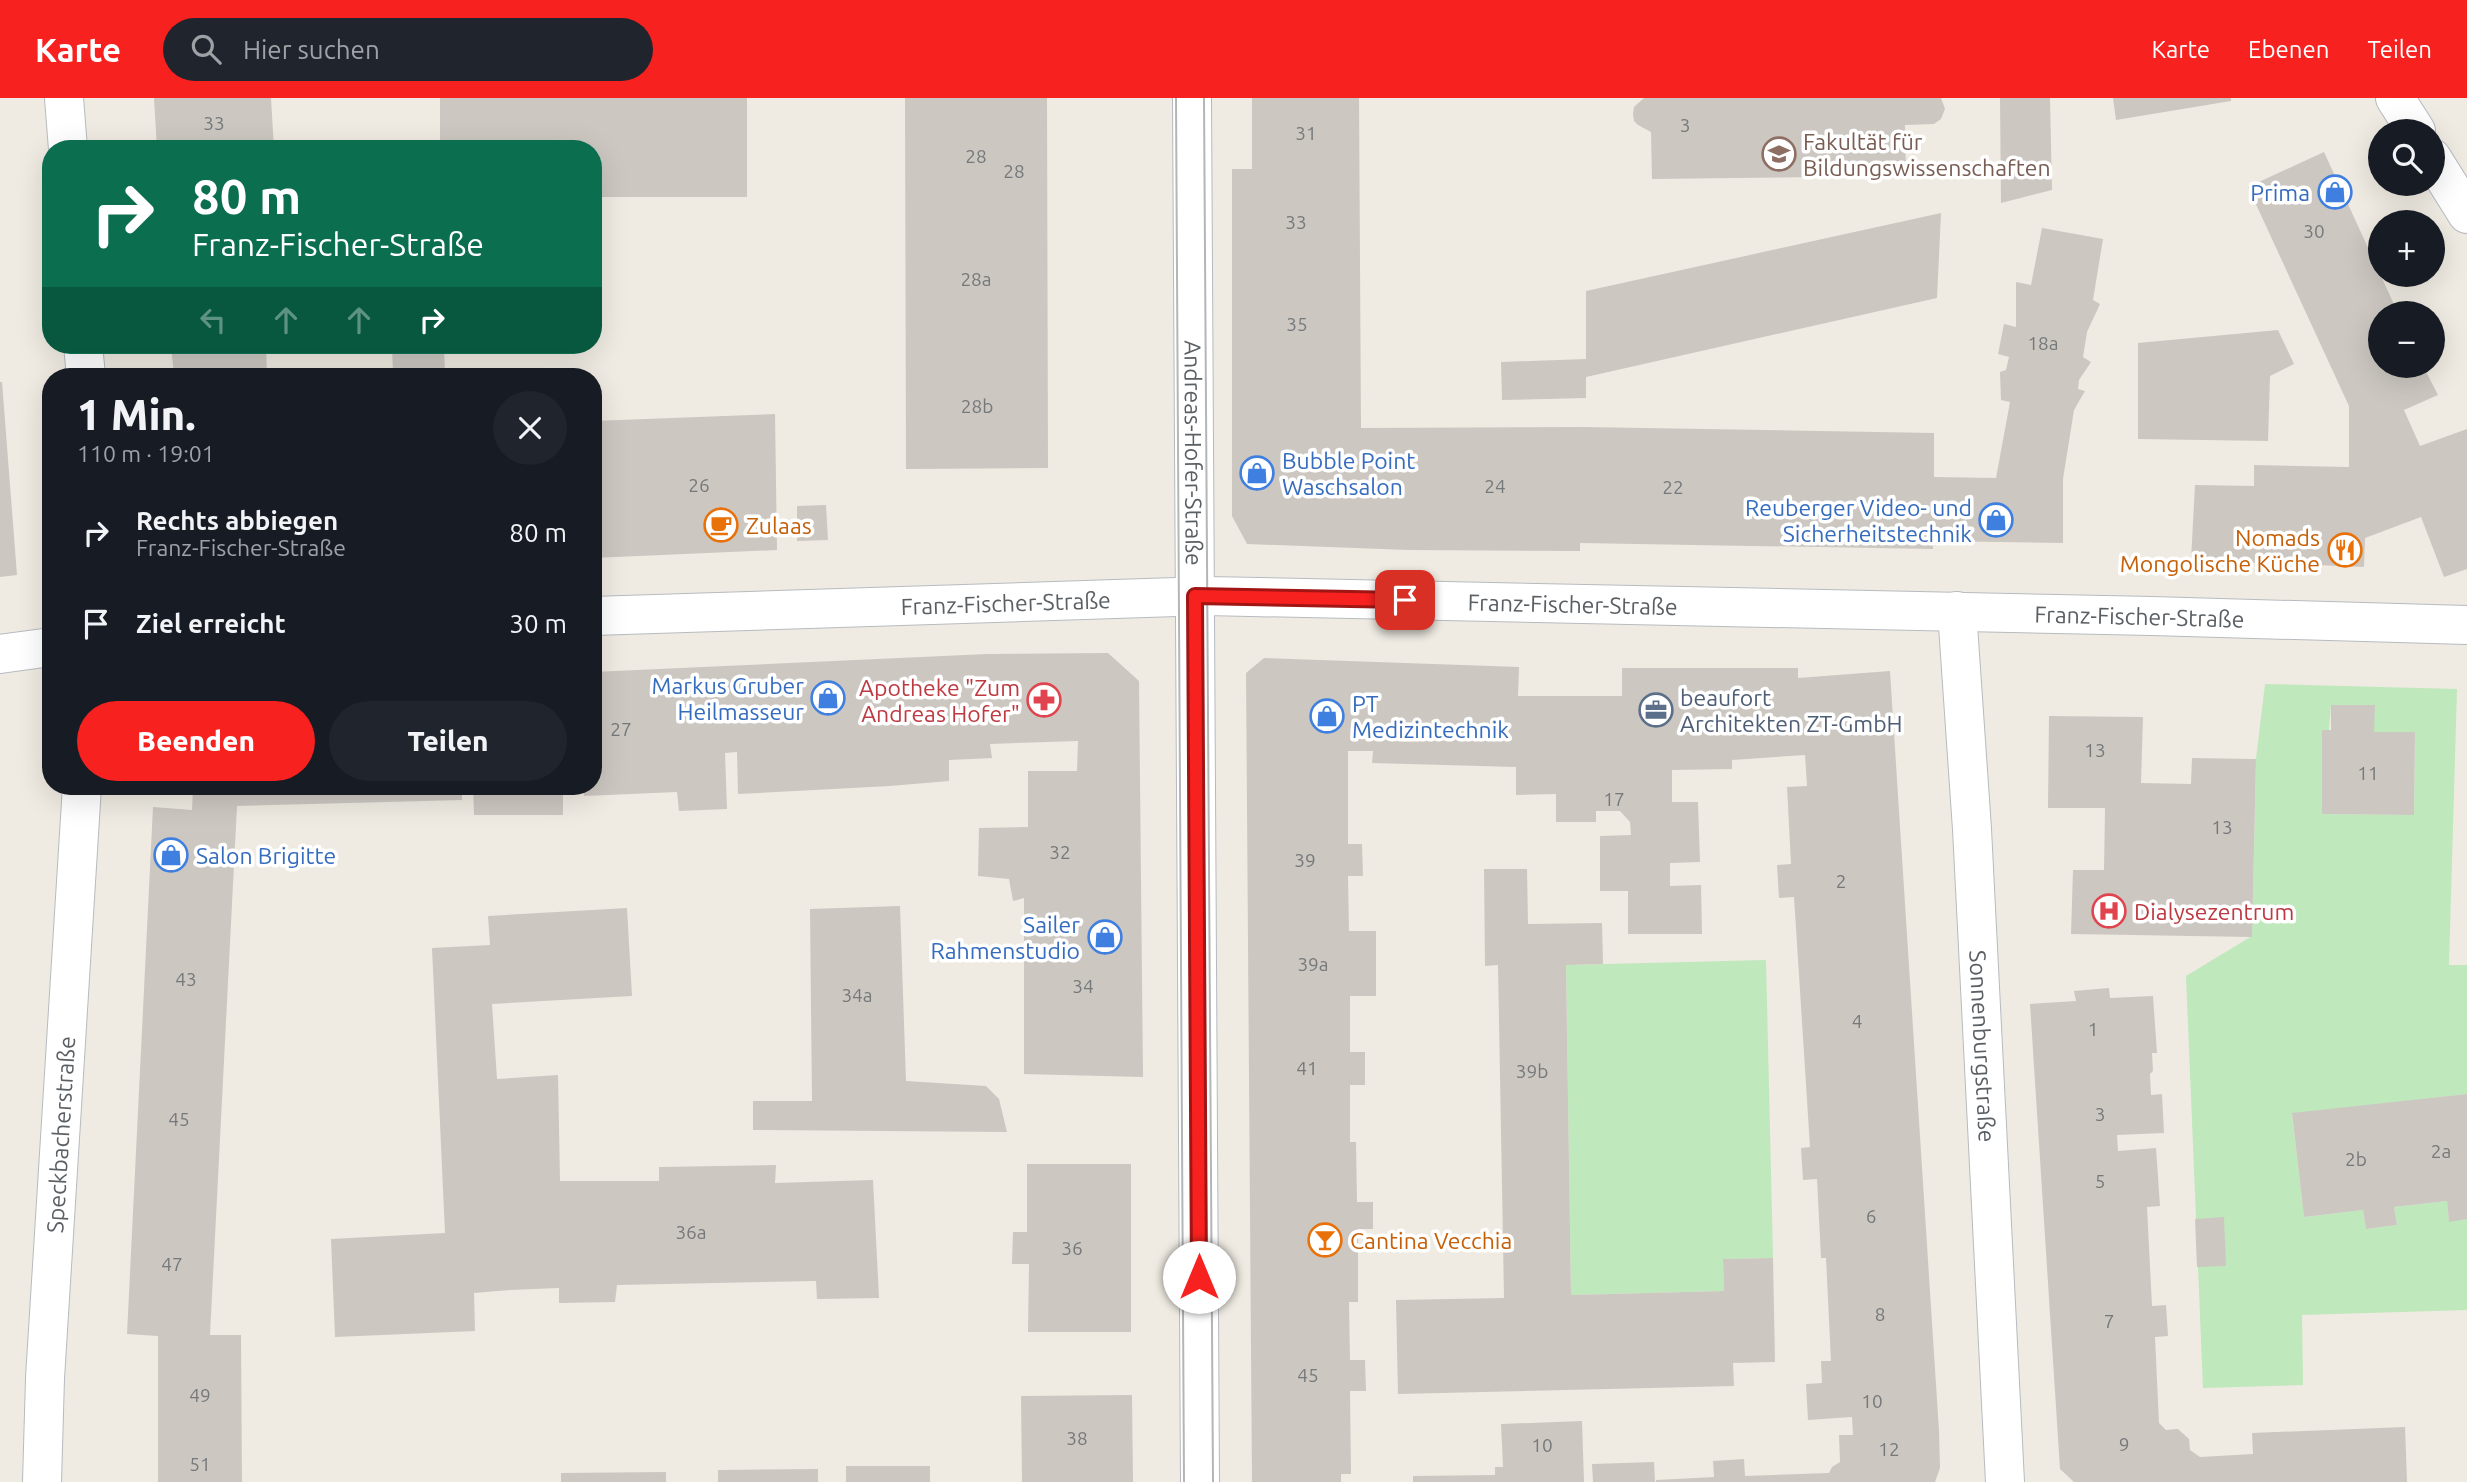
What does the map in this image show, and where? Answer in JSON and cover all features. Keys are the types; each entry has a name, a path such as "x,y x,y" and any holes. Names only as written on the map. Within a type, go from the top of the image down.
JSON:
{"street":[{"path":"64,98 67,140"},
{"name":"Andreas-Hofer-Straße","path":"1192,98 1200,1482"},
{"path":"2395,98 2408,119"},
{"path":"2445,179 2467,214"},
{"name":"Franz-Fischer-Straße","path":"602,616 1195,596 1957,611 2467,625"},
{"name":"Sonnenburgstraße","path":"1957,611 1972,829 2005,1482"},
{"path":"0,654 42,648"},
{"name":"Speckbacherstraße","path":"42,1482 45,1378 81,795"}],"green space":[{"path":"2265,684 2457,689 2449,965 2467,965 2467,1094 2292,1114 2304,1217 2363,1210 2366,1229 2397,1225 2394,1207 2447,1201 2449,1221 2467,1219 2467,1310 2302,1315 2303,1385 2203,1388 2186,976 2252,936 2256,759","holes":["2331,705 2374,705 2374,732 2415,732 2414,815 2322,814"]},
{"path":"1766,960 1773,1258 1723,1259 1724,1291 1571,1295 1566,965"}],"building":[{"path":"154,98 271,98 273,140 156,140"},
{"path":"440,98 747,98 747,197 602,197 602,140 440,140"},
{"path":"905,98 1047,98 1048,468 906,469"},
{"path":"1252,98 1359,98 1361,428 1583,427 1934,433 1934,477 1996,478 2010,402 2001,400 2000,372 2006,370 2009,357 1998,354 2004,324 2016,327 2016,282 2031,285 2042,228 2103,239 2093,300 2100,304 2087,332 2083,357 2091,362 2079,380 2078,389 2085,391 2074,410 2063,479 2063,543 1933,541 1933,549 1580,543 1580,551 1408,550 1247,544 1232,516 1232,169 1252,169"},
{"name":"Fakultät für Bildungswissenschaften","path":"1644,98 1941,98 1945,109 1941,119 1934,124 1905,125 1906,176 1652,179 1651,132 1634,121 1633,114 1634,107"},
{"path":"2000,98 2050,98 2052,190 2001,203"},
{"path":"2113,98 2231,98 2231,101 2116,120"},
{"path":"2324,152 2368,248 2368,287 2386,287 2392,301 2368,301 2368,378 2429,378 2438,395 2404,410 2420,446 2467,429 2467,569 2444,577 2421,517 2365,538 2364,567 2191,560 2195,485 2254,486 2254,465 2349,467 2349,406 2248,187"},
{"path":"1941,213 1937,298 1586,377 1586,398 1502,400 1501,362 1586,359 1586,291"},
{"path":"2278,330 2294,364 2270,376 2268,441 2138,439 2138,343"},
{"path":"172,354 266,354 267,368 173,368"},
{"path":"392,354 444,354 445,368 393,368"},
{"path":"0,382 17,575 0,577"},
{"path":"775,414 777,550 602,558 602,421"},
{"path":"826,505 828,540 797,541 797,506"},
{"path":"1108,653 1139,681 1143,1077 1024,1074 1024,898 1013,901 1009,879 978,876 979,828 1028,827 1028,771 1077,771 1078,741 990,744 992,758 949,760 949,781 738,794 737,752 725,753 727,809 679,811 677,792 584,796 602,795 602,672 987,654"},
{"path":"1264,658 1519,667 1518,696 1622,696 1622,668 1798,668 1798,678 1890,671 1939,1431 1940,1468 1935,1482 1656,1482 1714,1477 1713,1461 1744,1459 1745,1476 1829,1473 1832,1467 1840,1462 1839,1435 1853,1435 1852,1417 1808,1420 1806,1384 1822,1383 1821,1361 1831,1361 1826,1258 1821,1258 1817,1179 1803,1180 1801,1148 1810,1147 1794,897 1779,898 1777,865 1791,864 1787,787 1807,786 1805,755 1732,760 1732,769 1672,770 1672,802 1698,802 1700,862 1670,863 1670,886 1701,885 1702,934 1628,934 1628,891 1600,891 1600,836 1631,835 1630,822 1620,811 1596,811 1596,822 1556,822 1556,794 1516,795 1516,767 1372,763 1373,751 1348,751 1348,844 1362,844 1363,876 1348,876 1349,931 1376,931 1376,996 1350,996 1350,1052 1365,1052 1365,1085 1350,1085 1350,1142 1356,1142 1357,1202 1373,1202 1373,1229 1358,1229 1358,1302 1349,1302 1350,1360 1365,1360 1366,1391 1350,1391 1351,1474 1341,1474 1341,1482 1252,1482 1246,673"},
{"path":"2331,705 2375,705 2374,732 2415,732 2414,815 2322,814 2322,730 2331,730"},
{"path":"2049,716 2143,717 2141,783 2191,784 2192,758 2256,759 2252,937 2071,934 2073,870 2104,870 2105,808 2048,808"},
{"path":"193,795 462,795 462,800 237,806 210,1335 241,1335 242,1482 158,1482 158,1336 127,1334 153,807 192,810"},
{"path":"473,795 563,795 563,815 474,815"},
{"path":"1484,869 1527,869 1528,924 1602,923 1603,964 1566,965 1571,1295 1724,1291 1723,1259 1773,1258 1775,1362 1733,1363 1734,1386 1398,1394 1396,1300 1504,1298 1498,965 1485,966"},
{"path":"900,906 906,1081 986,1086 999,1099 1007,1132 753,1130 753,1101 812,1101 810,909"},
{"path":"627,908 632,996 492,1004 497,1079 558,1075 560,1181 659,1181 659,1167 776,1165 775,1183 873,1180 879,1298 817,1299 816,1281 617,1285 615,1302 559,1303 559,1288 510,1290 474,1293 475,1331 335,1337 331,1239 445,1233 432,948 490,945 488,916"},
{"path":"2109,988 2110,998 2153,996 2157,1053 2152,1053 2151,1095 2162,1094 2164,1133 2117,1135 2118,1151 2156,1148 2160,1206 2147,1207 2152,1306 2166,1305 2168,1336 2155,1337 2159,1423 2166,1430 2178,1429 2189,1439 2190,1450 2200,1457 2253,1454 2252,1433 2405,1427 2407,1482 2074,1482 2060,1469 2030,1004 2076,1001 2074,991"},
{"path":"2467,1094 2467,1219 2449,1222 2447,1201 2394,1207 2397,1225 2366,1229 2363,1210 2304,1217 2292,1113"},
{"path":"1027,1164 1131,1164 1131,1332 1028,1332 1029,1264 1012,1264 1013,1232 1027,1232"},
{"path":"2224,1217 2226,1266 2197,1267 2195,1219"},
{"path":"1132,1395 1133,1482 1022,1482 1021,1396"},
{"path":"1582,1421 1584,1482 1413,1482 1413,1476 1495,1475 1495,1467 1503,1467 1501,1424"},
{"path":"1654,1462 1655,1482 1593,1482 1592,1464"},
{"path":"846,1466 930,1466 930,1482 846,1482"},
{"path":"818,1469 818,1482 718,1482 718,1470"},
{"path":"666,1472 666,1482 561,1482 561,1473"}],"tram line":[{"path":"1176,98 1184,1482"},
{"path":"1204,98 1213,1482"}],"place":[{"name":"Fakultät für Bildungswissenschaften","path":"1779,154"},
{"name":"Prima","path":"2335,192"},
{"name":"Bubble Point Waschsalon","path":"1257,473"},
{"name":"Reuberger Video- und Sicherheitstechnik","path":"1996,520"},
{"name":"Zulaas","path":"721,525"},
{"name":"Nomads Mongolische Küche","path":"2345,550"},
{"name":"Markus Gruber Heilmasseur","path":"828,698"},
{"name":"Apotheke \"Zum Andreas Hofer\"","path":"1044,700"},
{"name":"beaufort Architekten ZT-GmbH","path":"1656,710"},
{"name":"PT Medizintechnik","path":"1327,716"},
{"name":"Salon Brigitte","path":"171,855"},
{"name":"Dialysezentrum","path":"2109,911"},
{"name":"Sailer Rahmenstudio","path":"1105,937"},
{"name":"Cantina Vecchia","path":"1325,1240"}],"route":[{"path":"1199,1277 1195,596 1405,600"}]}
